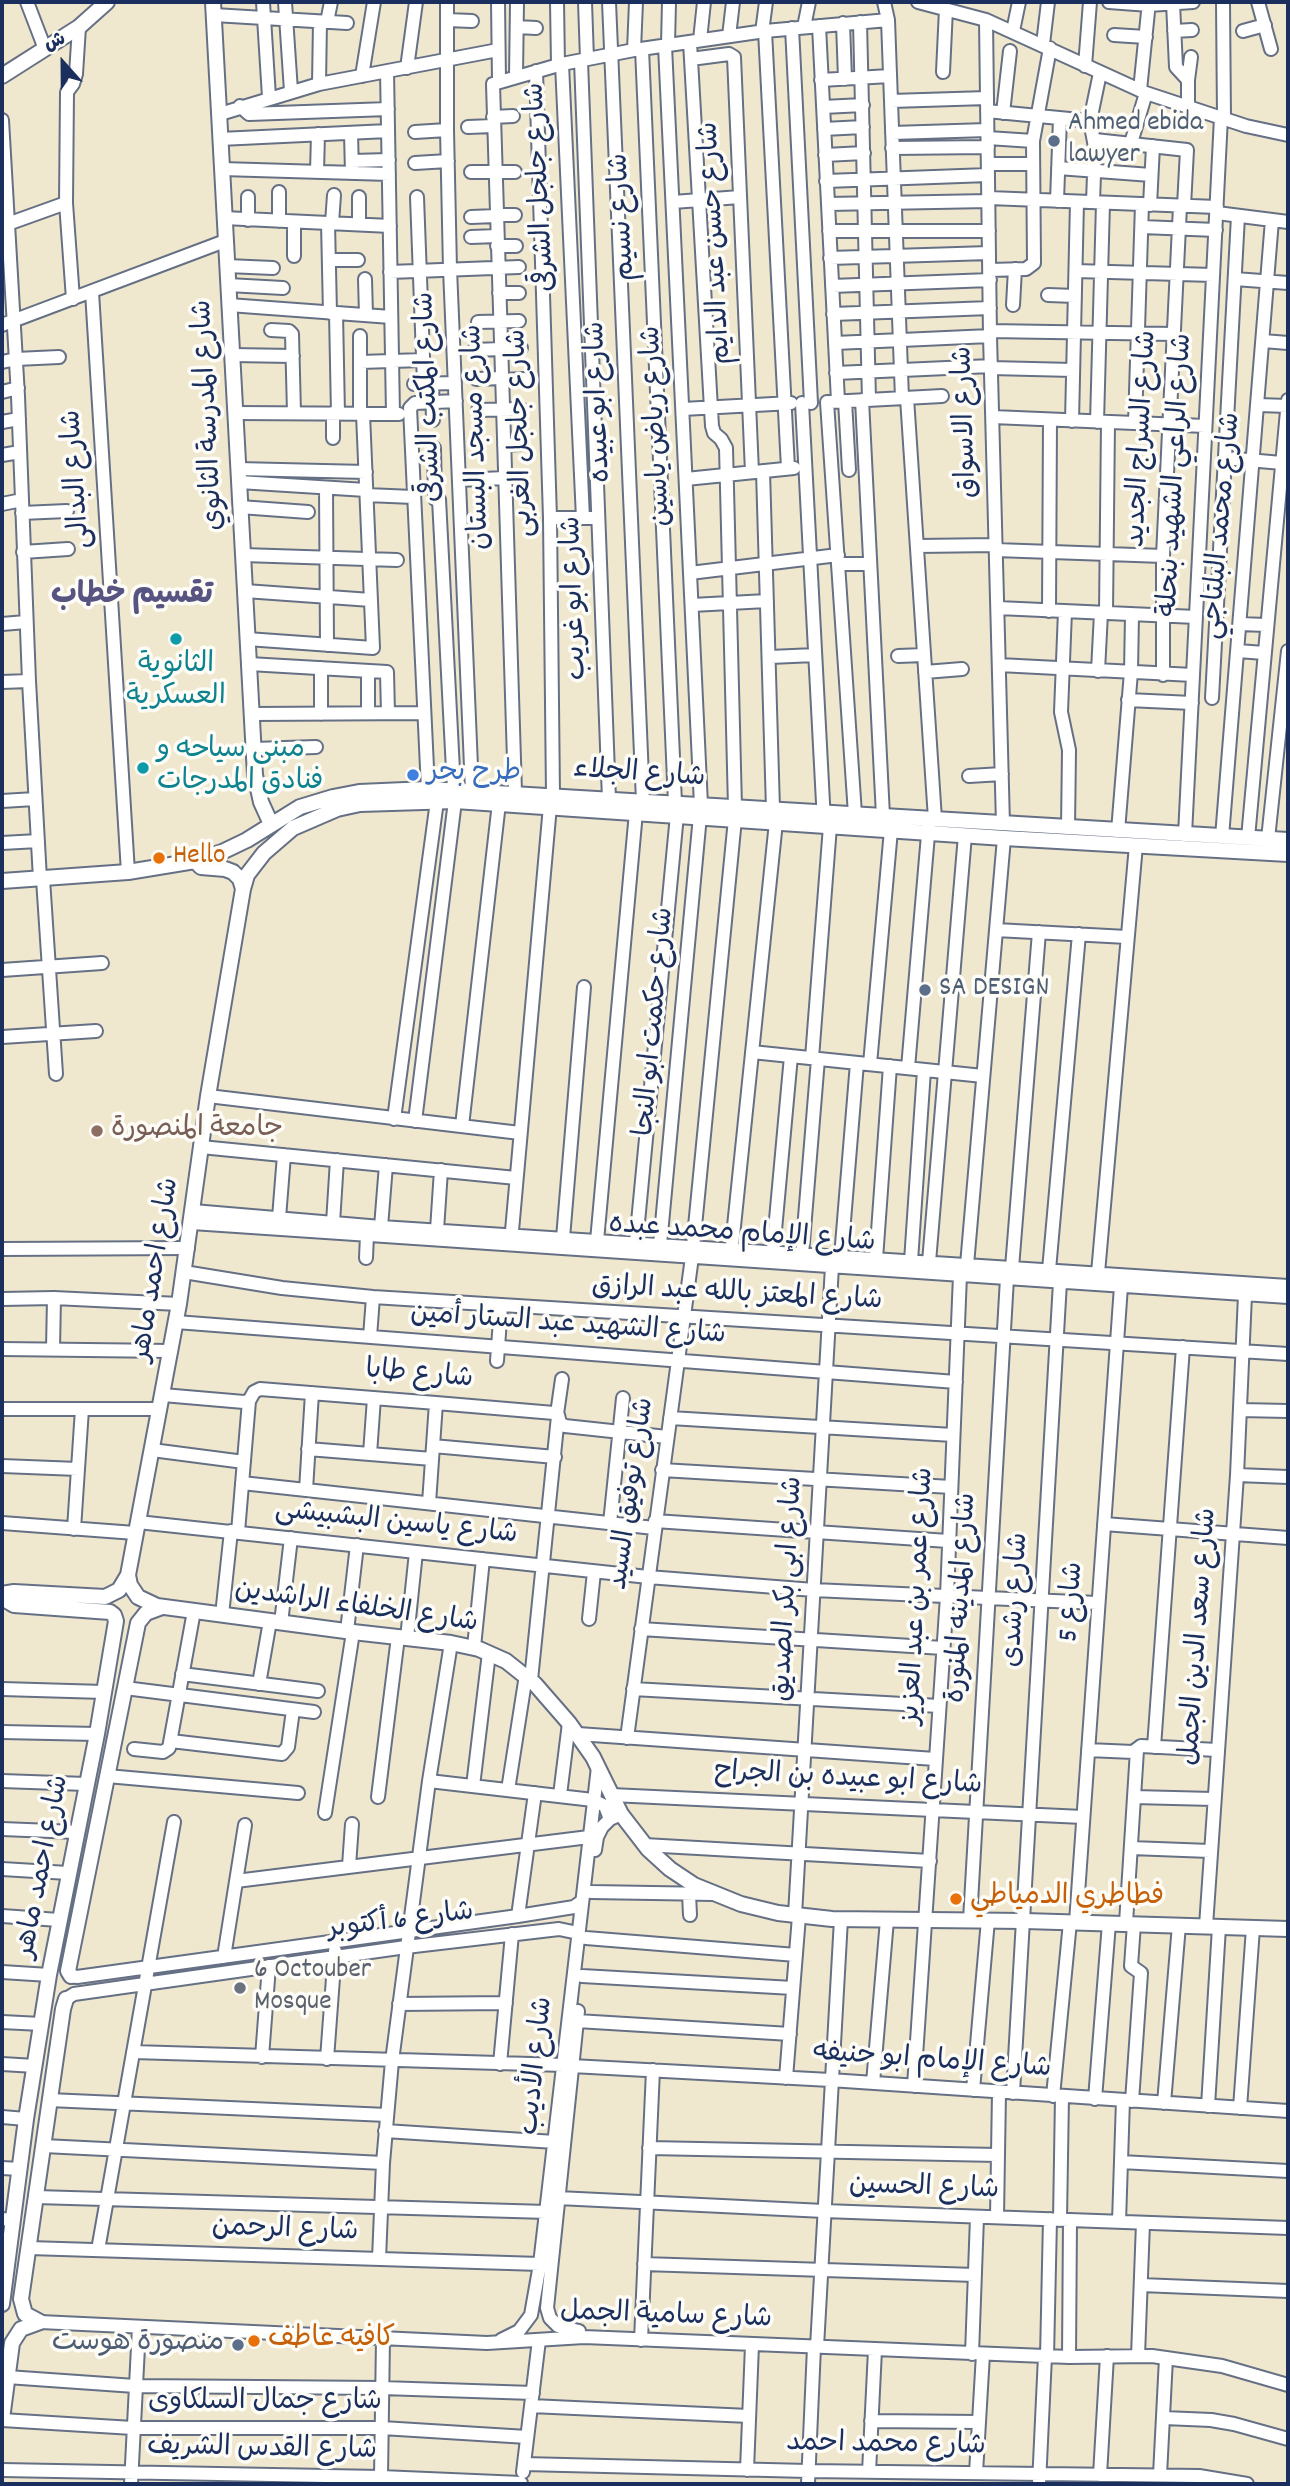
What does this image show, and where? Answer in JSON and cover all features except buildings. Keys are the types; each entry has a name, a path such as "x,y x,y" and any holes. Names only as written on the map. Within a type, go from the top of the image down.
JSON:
{"main road":[{"path":"2,76 79,27 104,3"},
{"name":"شارع المدرسة الثانوي","path":"213,8 253,748 257,788 271,824"},
{"name":"شارع الجلاء","path":"256,863 282,835 359,792 428,789 499,803 609,799 639,807"},
{"name":"شارع الجلاء","path":"2,881 128,872 195,861 247,840 300,807 335,803 437,801 472,790 515,792 551,801 774,816 891,830 931,824 965,835 1068,828 1118,831 1156,840 1288,854"},
{"name":"شارع الجلاء","path":"826,821 855,814 883,816 931,824 1136,845 1185,835 1288,840"},
{"path":"195,861 201,867 233,872 240,879 243,889"},
{"name":"شارع احمد ماهر","path":"128,1575 176,1322 208,1096 243,889 247,875 256,863"},
{"path":"2,1596 14,1592 109,1596 119,1590 128,1575"},
{"name":"شارع الخلفاء الراشدين","path":"128,1575 132,1590 142,1600 163,1607 451,1643 474,1647 506,1661 528,1678 573,1728 598,1767 611,1795 616,1816 658,1860 682,1878 741,1904 797,1916 841,1919 1130,1923 1288,1929"},
{"name":"شارع احمد ماهر","path":"2,1596 14,1605 107,1612 114,1615 116,1621 97,1734 49,1975 20,2169 7,2220 2,2300"},
{"name":"شارع احمد ماهر","path":"71,1976 68,1971 138,1623 146,1613 163,1607"},
{"path":"40,2322 25,2314 21,2299 66,1999"},
{"path":"2,2300 21,2299"},
{"path":"2,2419 14,2337 25,2326 40,2322"}],"street":[{"path":"27,2 45,48"},
{"path":"263,2 269,97"},
{"path":"285,2 291,91"},
{"path":"319,84 323,22 331,2"},
{"path":"362,76 374,2"},
{"path":"407,68 416,2"},
{"name":"شارع المكتب الشرقى","path":"447,2 450,269 472,790"},
{"name":"شارع مسجد البستان","path":"498,2 497,81 492,88 515,792"},
{"path":"516,76 517,2"},
{"name":"شارع جلجل الشرقى","path":"558,2 583,518"},
{"name":"شارع ابو غريب","path":"585,2 584,60 609,799"},
{"name":"شارع ابو عبيده","path":"597,1241 639,807 609,2"},
{"name":"شارع نسيم","path":"636,2 676,809 636,1243"},
{"name":"شارع رياض ياسين","path":"669,2 667,46 673,202 701,811"},
{"path":"704,2 699,40 709,57"},
{"path":"729,36 733,2"},
{"path":"766,2 764,32 788,468"},
{"path":"802,1254 815,1059 826,821 805,467 807,403 798,28 809,2"},
{"path":"884,2 888,20 901,370 917,546 931,824 908,1068"},
{"path":"918,2 986,20 1143,91 1246,126 1288,135"},
{"path":"1013,31 1019,2"},
{"path":"832,286 898,284 990,275 1026,269 1034,263 1033,141 1047,46 1048,2"},
{"path":"1085,66 1090,2"},
{"path":"1109,2 1193,2"},
{"name":"شارع الراعي الشهيد بنحلة","path":"1185,835 1223,118 1223,2"},
{"path":"1258,2 1271,48"},
{"path":"1173,3 1176,67 1188,80"},
{"path":"1131,144 1143,91 1149,4"},
{"path":"938,6 943,72"},
{"path":"213,8 264,18 347,23"},
{"path":"447,20 472,21"},
{"path":"497,81 584,60 699,40 888,20"},
{"name":"شارع الاسواق","path":"983,1076 1004,831 990,333 986,20"},
{"path":"860,22 869,372 866,400 870,564 883,816"},
{"path":"843,23 845,79"},
{"path":"1243,31 1265,25"},
{"path":"819,26 835,343 838,560 855,814"},
{"path":"73,299 66,203 66,92 73,84 76,74 79,27"},
{"path":"517,27 536,27"},
{"path":"1174,31 1192,30"},
{"path":"1114,35 1146,37"},
{"name":"شارع توفيق السيد","path":"627,1738 692,1252 735,813 726,447 713,430 691,59 699,40"},
{"path":"219,114 319,84 498,50"},
{"path":"1003,113 1010,51"},
{"name":"شارع حسن عبد الدايم","path":"691,59 729,54 734,57 749,405 766,564 770,657 774,816 731,1254"},
{"path":"1188,106 1191,57"},
{"path":"387,71 393,414"},
{"name":"شارع جلجل الغربى","path":"511,1240 551,801 550,518 536,71"},
{"path":"1098,671 1106,554 1101,272 1094,171 1095,140 1090,121 1100,73"},
{"path":"821,80 890,76"},
{"path":"891,101 987,98"},
{"path":"823,107 863,105"},
{"path":"240,106 249,114 388,108"},
{"path":"987,111 1090,121"},
{"path":"468,127 513,117"},
{"path":"1057,201 1060,118"},
{"path":"2,120 7,323 16,359 18,388 35,799 56,1073"},
{"path":"824,129 863,127"},
{"path":"415,132 447,130"},
{"path":"220,139 388,131"},
{"path":"351,133 352,167"},
{"path":"317,172 318,134"},
{"path":"892,134 1033,141"},
{"path":"892,148 987,138"},
{"path":"1095,140 1153,146 1142,227 1135,423"},
{"name":"شارع السراج الجديد","path":"1153,146 1184,149 1187,152 1179,229 1169,425 1163,556 1163,675"},
{"path":"825,155 864,153"},
{"path":"222,169 317,172 389,160"},
{"path":"415,163 448,161"},
{"path":"827,181 894,178 1033,164"},
{"path":"352,167 389,174"},
{"path":"1058,168 1151,175"},
{"path":"471,173 515,172"},
{"path":"279,192 279,221"},
{"path":"333,438 336,414 329,260 334,195"},
{"path":"248,197 248,220"},
{"path":"359,197 359,224"},
{"path":"417,197 424,383 433,402 433,420"},
{"path":"673,202 740,197"},
{"path":"828,204 1035,200 1182,206 1288,222"},
{"path":"1072,421 1077,202"},
{"path":"5,225 66,203"},
{"path":"471,217 515,215"},
{"path":"1212,698 1238,216"},
{"path":"224,218 390,226"},
{"name":"شارع محمد البلتاجي","path":"1222,837 1272,220"},
{"path":"294,222 294,256"},
{"path":"1142,227 1216,230"},
{"path":"829,231 989,231"},
{"path":"471,237 516,246"},
{"path":"7,323 225,241"},
{"path":"830,258 989,253"},
{"path":"329,260 358,260"},
{"path":"227,266 273,268"},
{"path":"390,272 519,267"},
{"path":"1013,305 1015,270"},
{"path":"1076,271 1213,275"},
{"path":"365,279 366,315"},
{"path":"1235,279 1288,283"},
{"path":"228,285 283,288"},
{"name":"شارع البدالى","path":"92,292 128,872"},
{"path":"499,293 519,293"},
{"path":"1048,295 1075,296"},
{"path":"229,305 391,317"},
{"path":"833,314 990,308"},
{"path":"478,322 519,321"},
{"path":"271,330 291,332 294,413"},
{"path":"835,343 990,333 1174,334"},
{"path":"247,639 373,648 360,336"},
{"path":"1263,341 1288,344"},
{"path":"474,350 521,348"},
{"path":"232,355 293,356"},
{"path":"2,362 59,358"},
{"path":"360,362 423,360"},
{"path":"836,373 991,367 1073,370"},
{"path":"476,379 524,379"},
{"path":"424,383 455,383"},
{"path":"2,392 18,388"},
{"path":"683,409 942,396"},
{"path":"1248,838 1288,400"},
{"path":"428,789 410,411 415,403 456,401"},
{"path":"837,401 849,470"},
{"path":"1258,405 1287,406"},
{"path":"478,410 521,409"},
{"path":"235,413 393,414 410,411"},
{"path":"993,417 1205,426"},
{"path":"2,422 19,419"},
{"path":"1049,611 1050,420"},
{"path":"504,445 520,444"},
{"path":"415,1121 454,795 434,448"},
{"path":"2,455 20,452"},
{"path":"1225,458 1282,463"},
{"path":"686,479 805,467"},
{"path":"239,476 366,472"},
{"path":"239,476 413,498 460,498"},
{"path":"459,480 505,478"},
{"path":"326,488 327,645"},
{"path":"2,504 67,511"},
{"path":"240,506 308,512"},
{"path":"550,518 598,517"},
{"path":"1274,543 1288,544"},
{"path":"917,546 996,547 1049,552 1163,556"},
{"path":"23,552 68,549"},
{"path":"243,555 397,560"},
{"path":"691,573 810,558 870,564"},
{"path":"245,591 371,600"},
{"path":"692,605 767,601"},
{"path":"998,608 1196,617"},
{"path":"1065,611 1061,712 1069,750 1068,828"},
{"path":"1118,831 1132,615"},
{"path":"2,624 26,622"},
{"path":"1240,624 1266,625"},
{"path":"1268,839 1285,712 1288,651"},
{"path":"1238,652 1264,653"},
{"path":"770,657 815,655"},
{"path":"898,656 924,655"},
{"path":"249,663 387,672 388,713"},
{"path":"999,665 1193,675"},
{"path":"321,668 321,714"},
{"path":"925,673 962,669"},
{"path":"368,671 368,713"},
{"path":"1262,682 1286,679"},
{"path":"2,682 29,681"},
{"path":"1128,700 1192,703"},
{"path":"1259,711 1285,712"},
{"path":"252,714 424,713"},
{"path":"253,748 316,747"},
{"path":"969,776 1002,774"},
{"path":"1273,793 1288,794"},
{"path":"2,801 35,799"},
{"path":"394,1119 437,801"},
{"path":"462,1126 499,803"},
{"name":"شارع حكمت ابو النجا","path":"660,1245 701,811"},
{"name":"شارع ابى بكر الصديق","path":"786,2078 796,1955 829,1327 864,1064 891,830"},
{"path":"929,1262 965,835"},
{"path":"2,843 38,841"},
{"path":"1098,1273 1136,845"},
{"path":"996,930 1127,937"},
{"name":"شارع المدينه المنورة","path":"970,1920 1003,1337 1040,932"},
{"path":"1049,1270 1079,934"},
{"path":"2,970 102,963"},
{"path":"563,1238 584,988"},
{"path":"2,1037 96,1031"},
{"path":"752,1052 983,1076"},
{"path":"773,1252 791,1056"},
{"path":"876,1259 890,1066"},
{"path":"911,1261 924,1070"},
{"name":"شارع عمر بن عبد العزيز","path":"914,2086 947,1596 958,1334 983,1076"},
{"path":"208,1096 520,1133"},
{"path":"201,1146 516,1178"},
{"path":"279,1218 284,1154"},
{"path":"333,1223 337,1160"},
{"path":"381,1227 386,1165"},
{"path":"437,1230 440,1170"},
{"name":"شارع الإمام محمد عبده","path":"192,1217 279,1218 437,1230 511,1240 563,1238 636,1243 692,1252"},
{"name":"شارع الإمام محمد عبده","path":"192,1217 368,1235 511,1240 1009,1273 1060,1282 1098,1273 1288,1286"},
{"path":"366,1258 368,1235"},
{"path":"2,1249 188,1248"},
{"name":"شارع الإمام محمد عبده","path":"731,1254 773,1252 837,1261 876,1259 929,1262 964,1270"},
{"name":"شارع الإمام محمد عبده","path":"1009,1273 1049,1270 1121,1286 1288,1297"},
{"name":"شارع المعتز بالله عبد الرازق","path":"184,1272 282,1289 373,1297 1288,1354"},
{"name":"شارع رشدى","path":"1013,2093 1060,1282"},
{"name":"شارع 5","path":"1060,2220 1058,2096 1083,1817 1121,1286"},
{"name":"شارع سعد الدين الجمل","path":"1208,2106 1213,1926 1210,1851 1234,1534 1245,1294"},
{"path":"370,1337 373,1297"},
{"path":"53,1349 54,1298"},
{"path":"2,1299 54,1298 179,1304"},
{"path":"497,1361 501,1306"},
{"name":"شارع الشهيد عبد الستار أمين","path":"176,1322 956,1382"},
{"path":"1154,1747 1183,1347"},
{"path":"2,1349 171,1351"},
{"path":"508,1790 544,1566 562,1379"},
{"name":"شارع طابا","path":"2,1409 82,1409 162,1402 249,1401 258,1390 558,1415 564,1426 667,1437"},
{"path":"306,1490 312,1393"},
{"path":"370,1454 374,1398"},
{"path":"610,1523 623,1398"},
{"path":"222,1615 242,1483 249,1401"},
{"path":"429,1503 436,1403"},
{"path":"74,1529 82,1409"},
{"path":"1240,1410 1288,1411"},
{"path":"670,1418 953,1435"},
{"path":"308,1449 370,1454 433,1452 555,1457"},
{"path":"152,1450 244,1462"},
{"path":"2,1466 78,1469"},
{"path":"662,1470 951,1487"},
{"path":"1237,1475 1288,1477"},
{"path":"242,1483 610,1523 948,1541"},
{"name":"شارع ياسين البشبيشى","path":"2,1523 74,1529 137,1527 234,1531 648,1577 814,1590 1097,1603"},
{"path":"1104,1524 1288,1538"},
{"path":"259,1684 276,1622 291,1538"},
{"path":"325,1813 350,1632 357,1545"},
{"path":"378,1797 416,1552"},
{"path":"474,1647 483,1559"},
{"path":"589,1619 594,1572"},
{"path":"134,1749 165,1752 169,1748 194,1611"},
{"path":"641,1629 943,1648"},
{"path":"379,2259 385,2131 392,2061 429,1781 451,1643"},
{"path":"473,1786 489,1653"},
{"path":"182,1674 318,1691"},
{"path":"125,1688 314,1712"},
{"path":"2,1689 104,1692"},
{"path":"633,1689 939,1706"},
{"path":"171,1741 282,1754 288,1747 293,1710"},
{"path":"560,1796 573,1728 627,1738 936,1759"},
{"path":"2,1732 97,1734"},
{"path":"1088,1751 1133,1752 1141,1746 1217,1750"},
{"path":"1119,2222 1121,2162 1141,1973 1131,1966 1130,1923 1137,1750"},
{"name":"شارع الأديب","path":"487,2343 514,2335 528,2321 533,2307 555,2142 577,2021 582,1976 581,1902 598,1767"},
{"path":"107,1776 298,1793"},
{"path":"429,1781 593,1800 616,1816"},
{"path":"2,1782 86,1784"},
{"path":"518,1916 534,1793"},
{"name":"شارع ابو عبيده بن الجراح","path":"611,1795 1083,1817"},
{"path":"1135,1797 1213,1799"},
{"name":"شارع الأديب","path":"607,2339 596,2334 562,2329 553,2323 548,2313 568,2066 582,1935 591,1892 597,1837 602,1827 616,1816"},
{"path":"98,2250 174,1822"},
{"path":"349,1867 352,1824"},
{"path":"224,1957 245,1825"},
{"path":"2,1829 76,1832"},
{"path":"236,1881 589,1837"},
{"path":"644,1845 930,1860"},
{"path":"1131,1848 1210,1851"},
{"path":"2,1869 68,1873"},
{"path":"591,1892 717,1894"},
{"path":"689,1894 690,1915"},
{"name":"شارع 6 أكتوبر","path":"71,1976 76,1978 518,1916 574,1907 581,1902"},
{"path":"2,1916 59,1920"},
{"path":"808,2478 841,1919"},
{"path":"873,2083 887,1920"},
{"path":"973,2090 988,1920"},
{"path":"1095,2098 1108,1923"},
{"path":"1164,2103 1179,1925"},
{"name":"شارع 6 أكتوبر","path":"66,1999 74,1994 145,1983 559,1928 582,1935 796,1955"},
{"path":"1240,2108 1253,1928"},
{"path":"500,2064 512,1934"},
{"path":"327,2059 335,1941"},
{"path":"262,2057 268,1966"},
{"path":"2,1972 49,1975"},
{"path":"582,1976 793,1988"},
{"path":"399,2004 506,2003"},
{"path":"577,2021 790,2034"},
{"path":"2,2022 41,2024"},
{"name":"شارع الإمام ابو حنيفه","path":"133,2052 653,2070 1288,2111"},
{"path":"2,2064 34,2066"},
{"path":"640,2340 653,2070"},
{"path":"997,2217 999,2092"},
{"path":"49,2100 387,2115"},
{"path":"1288,2102 1288,2111"},
{"path":"2,2117 26,2119"},
{"path":"385,2131 555,2142"},
{"path":"44,2146 383,2163"},
{"path":"649,2148 998,2155"},
{"path":"1121,2162 1288,2171"},
{"path":"2,2168 20,2169"},
{"path":"36,2197 547,2212"},
{"name":"شارع الحسين","path":"558,2198 1288,2228"},
{"path":"976,2473 979,2422 975,2275 977,2217"},
{"path":"1039,2479 1046,2357 1060,2220"},
{"path":"1060,2220 1069,2357"},
{"path":"1138,2356 1143,2223"},
{"name":"شارع الرحمن","path":"29,2248 540,2264"},
{"path":"644,2264 975,2275"},
{"path":"1141,2286 1288,2291"},
{"name":"شارع سامية الجمل","path":"40,2322 487,2343 570,2337 1046,2357 1138,2356 1222,2366 1288,2385"},
{"path":"131,2479 139,2327"},
{"path":"381,2477 383,2338"},
{"path":"521,2484 539,2340"},
{"path":"747,2470 752,2345"},
{"path":"869,2472 875,2350"},
{"path":"1100,2474 1107,2356"},
{"path":"1160,2475 1166,2358"},
{"path":"7,2377 135,2386 382,2388 750,2416"},
{"path":"1164,2418 1211,2420 1288,2439"},
{"name":"شارع جمال السلكاوى","path":"2,2419 132,2428 382,2428 527,2437"},
{"path":"871,2420 979,2422"},
{"name":"شارع محمد احمد","path":"524,2464 747,2470 808,2478 869,2472 976,2473 1039,2479 1100,2474 1160,2475 1217,2477 1247,2484"},
{"name":"شارع القدس الشريف","path":"2,2470 131,2479 381,2477 521,2484"}],"place":[{"name":"Ahmed ebida lawyer","path":"1054,141"},
{"name":"الثانوية العسكرية","path":"176,639"},
{"name":"مبنى سياحه و فنادق المدرجات","path":"143,768"},
{"name":"طرح بحر","path":"413,775"},
{"name":"Hello","path":"159,858"},
{"name":"SA DESIGN","path":"925,990"},
{"name":"جامعة المنصورة","path":"97,1131"},
{"name":"فطاطري الدمياطي","path":"956,1899"},
{"name":"6 Octouber Mosque","path":"240,1988"},
{"name":"كافيه عاطف","path":"254,2341"},
{"name":"منصورة هوست","path":"238,2345"}],"district":[{"name":"تقسيم خطاب","path":"132,598"}]}
